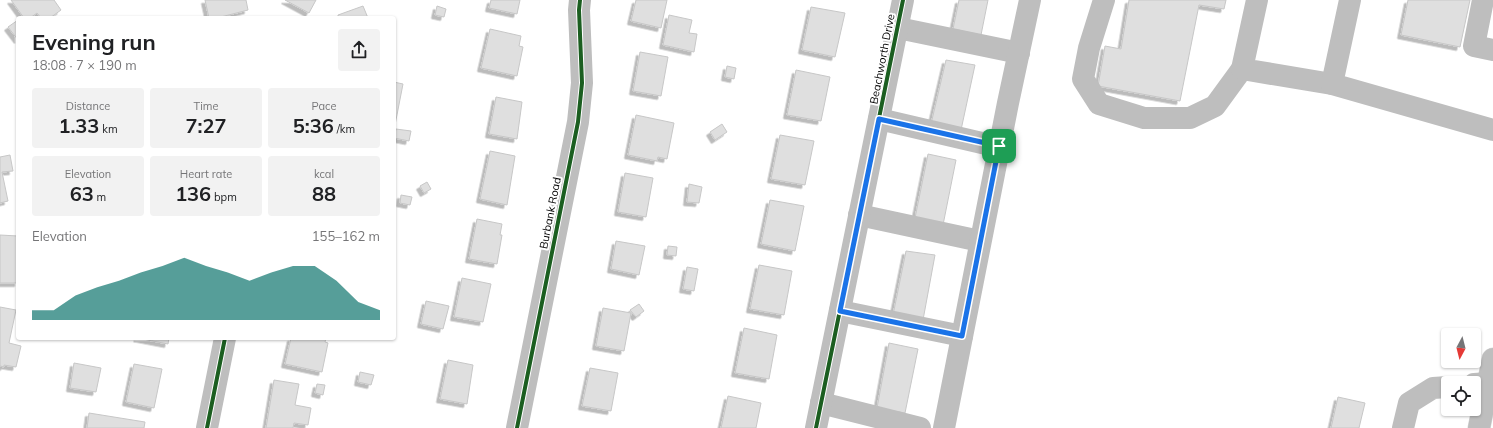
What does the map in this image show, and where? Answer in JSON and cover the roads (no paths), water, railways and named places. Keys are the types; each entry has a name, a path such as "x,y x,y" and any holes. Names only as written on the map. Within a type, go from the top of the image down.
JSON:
{"street":[{"name":"Burbank Road","path":"517,428 578,122 582,83 579,10 580,0"},
{"name":"Beachworth Drive","path":"816,428 903,0"},
{"path":"944,428 999,146 1030,0"},
{"path":"1104,0 1089,48 1083,79 1099,104 1144,118 1190,118 1215,106 1242,69 1257,0"},
{"path":"1332,84 1350,0"},
{"path":"1483,0 1474,46 1493,50"},
{"path":"898,28 1019,53"},
{"path":"1242,69 1332,84 1493,130"},
{"path":"879,119 999,146"},
{"path":"859,214 980,241"},
{"path":"840,311 962,336"},
{"path":"207,428 225,340"},
{"path":"1481,384 1493,359"},
{"path":"1403,428 1409,403 1433,388 1441,387"},
{"path":"821,403 920,428"},
{"path":"1479,428 1480,416"}]}
